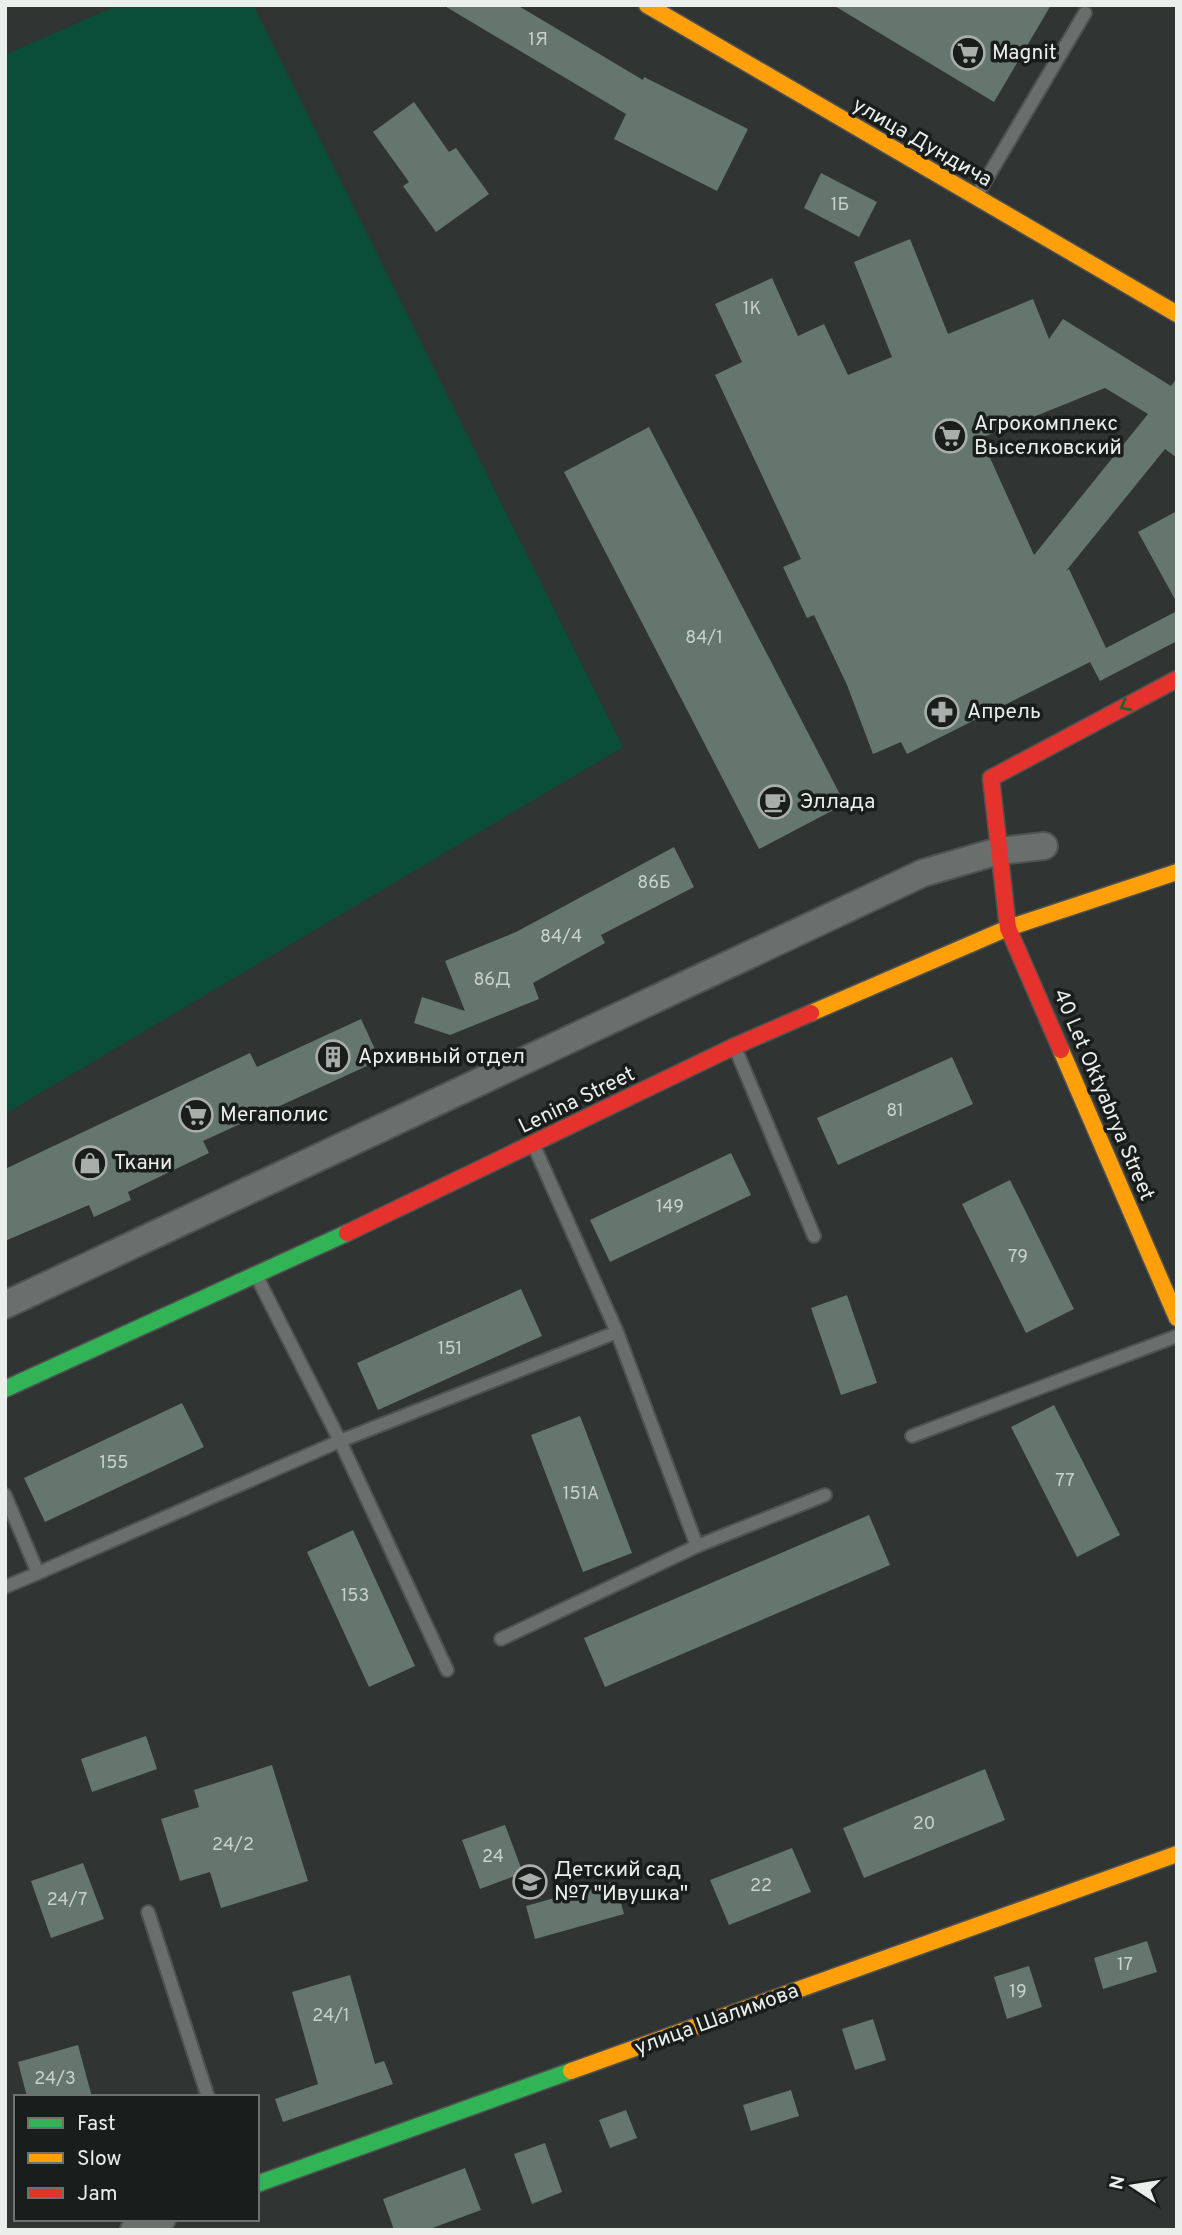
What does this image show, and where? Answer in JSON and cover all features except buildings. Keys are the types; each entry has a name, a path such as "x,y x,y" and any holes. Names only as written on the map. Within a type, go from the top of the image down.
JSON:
{"street":[{"name":"улица Дундича","path":"647,5 1177,314"},
{"name":"40 Let Oktyabrya Street","path":"1177,679 991,778 1008,928 1177,1318"},
{"path":"5,1305 923,873 999,851 1044,846"},
{"name":"Lenina Street","path":"5,1389 257,1277 534,1146 735,1046 1008,928 1177,872"},
{"name":"улица Шалимова","path":"259,2183 1177,1854"},
{"path":"134,2230 157,2221"}],"lane":[{"path":"975,198 1085,13"},
{"path":"735,1046 814,1236"},
{"path":"534,1146 617,1332 697,1546"},
{"path":"257,1277 340,1440 447,1670"},
{"path":"5,1587 340,1440 617,1332"},
{"path":"912,1436 1177,1336"},
{"path":"5,1495 38,1573"},
{"path":"501,1639 697,1546 825,1495"},
{"path":"148,1912 207,2095"}],"green space":[{"path":"118,5 253,5 623,747 5,1114 5,55"}],"traffic: fast":[{"path":"5,1389 347,1233"},
{"path":"259,2183 571,2071"}],"traffic: slow":[{"path":"647,5 1177,314"},
{"path":"811,1013 1008,928 1177,872"},
{"path":"1061,1050 1177,1318"},
{"path":"571,2071 1177,1854"}],"traffic: jam":[{"path":"1061,1050 1008,928 991,778 1177,679"},
{"path":"347,1233 735,1046 811,1013"}],"place":[{"name":"Magnit","path":"968,53"},
{"name":"Агрокомплекс Выселковский","path":"950,436"},
{"name":"Апрель","path":"942,712"},
{"name":"Эллада","path":"775,802"},
{"name":"Архивный отдел","path":"333,1057"},
{"name":"Мегаполис","path":"196,1115"},
{"name":"Ткани","path":"90,1163"},
{"name":"Детский сад №7 \"Ивушка\"","path":"530,1882"}]}
